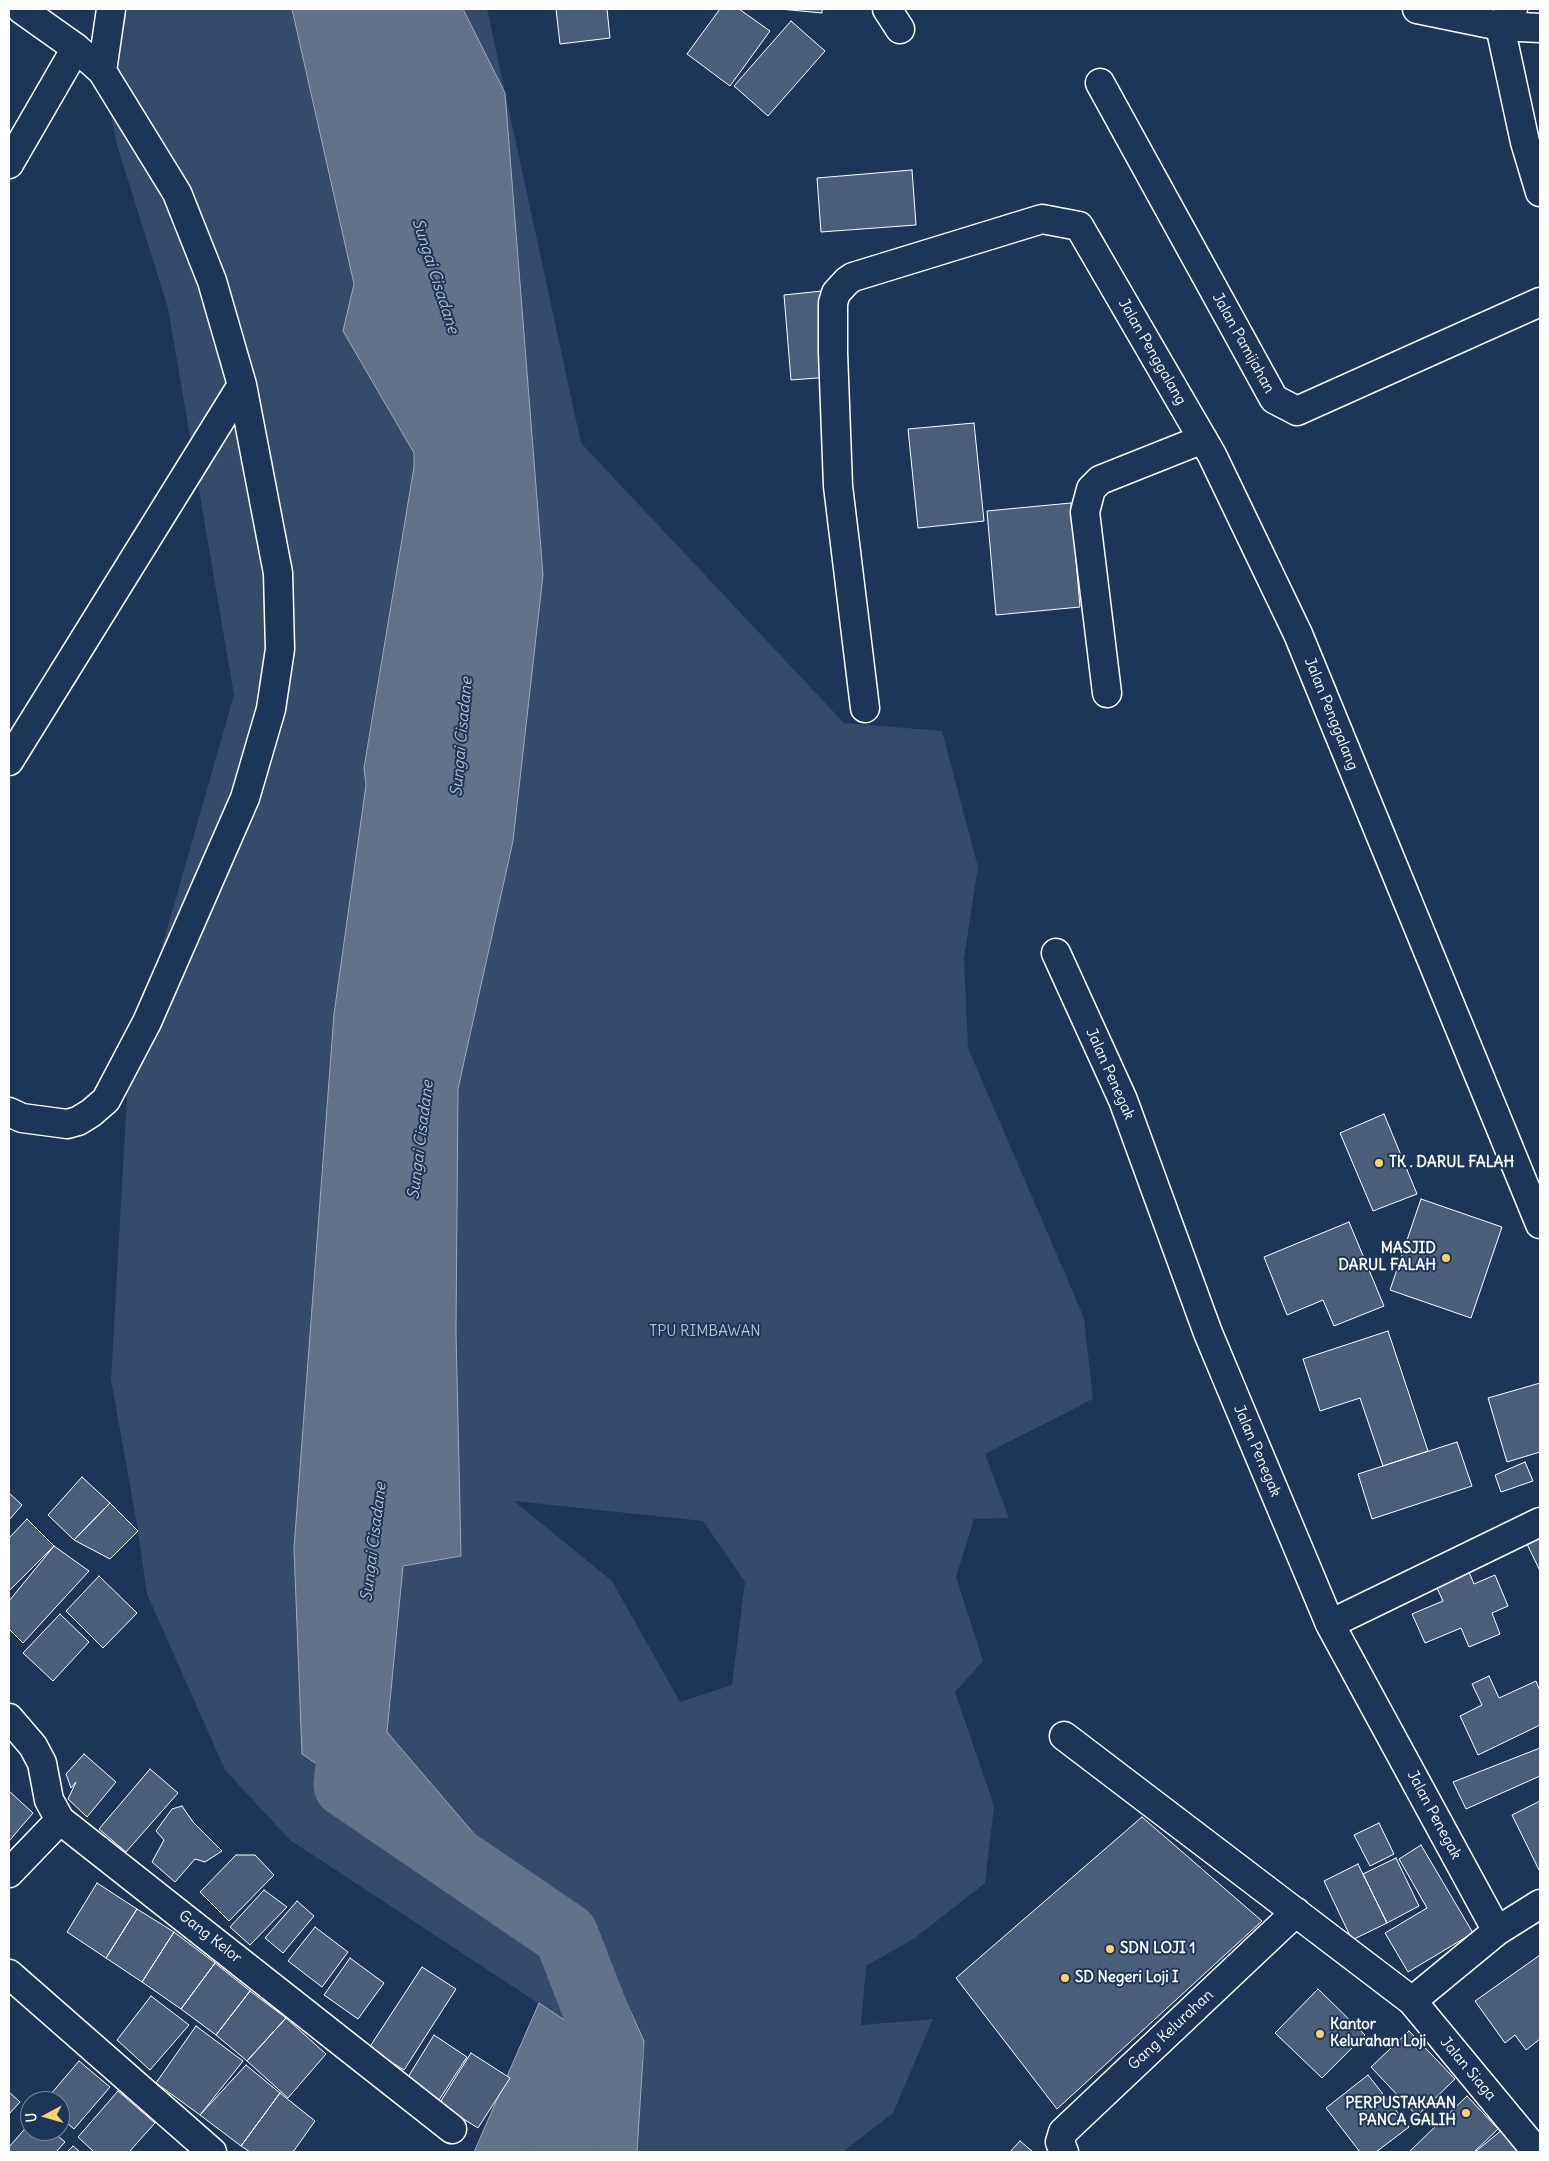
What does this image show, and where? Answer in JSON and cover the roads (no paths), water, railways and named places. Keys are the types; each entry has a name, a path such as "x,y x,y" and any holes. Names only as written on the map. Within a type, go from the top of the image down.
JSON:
{"street":[{"path":"9,1112 22,1118 67,1124 78,1121 91,1113 106,1100 147,1022 245,798 254,772 277,680 280,605 278,573 242,385 212,281 177,193 102,71 76,48 21,9"},
{"path":"102,71 111,9"},
{"path":"1417,9 1507,18 1540,28"},
{"path":"1507,18 1525,142 1540,192"},
{"path":"9,164 76,48"},
{"name":"Jalan Pamijahan","path":"1100,83 1274,399 1297,411 1540,302"},
{"name":"Jalan Penggalang","path":"865,708 838,486 833,352 833,303 836,293 847,281 854,277 1042,219 1079,226 1203,439 1298,634 1540,1224"},
{"path":"9,761 242,385"},
{"path":"1107,693 1085,512 1090,489 1100,480 1203,439"},
{"name":"Jalan Penegak","path":"1056,953 1123,1100 1208,1333 1330,1624 1497,1932"},
{"path":"1330,1624 1540,1522"},
{"name":"Gang Kelor","path":"9,1718 33,1746 42,1763 49,1800 60,1820 452,2129"},
{"name":"Jalan Siaga","path":"1064,1736 1412,2001 1537,2152"},
{"path":"9,1873 60,1820"},
{"path":"1412,2001 1497,1932 1540,1904"},
{"name":"Gang Kelurahan","path":"1064,2152 1060,2142 1063,2132 1296,1912"},
{"path":"9,1974 212,2152"}],"water":[{"path":"292,9 463,9 505,93 543,575 513,841 458,1089 456,1331 461,1556 403,1566 387,1732 487,1849 601,1947 644,2041 637,2152 474,2152 539,2003 610,2050 566,1935 302,1754 294,1548 334,1014 366,785 364,768 414,467 414,453 343,331 354,284"}],"waterway":[{"name":"Sungai Cisadane","path":"353,1719 346,1785 566,1935 611,2051 560,2152"}],"place":[{"name":"TK . DARUL FALAH","path":"1379,1163"},
{"name":"MASJID DARUL FALAH","path":"1446,1258"},
{"name":"SDN LOJI 1","path":"1110,1949"},
{"name":"SD Negeri Loji I","path":"1065,1978"},
{"name":"Kantor Kelurahan Loji","path":"1320,2034"},
{"name":"PERPUSTAKAAN PANCA GALIH","path":"1466,2113"}],"park label":[{"name":"TPU RIMBAWAN","path":"705,1332"}]}
